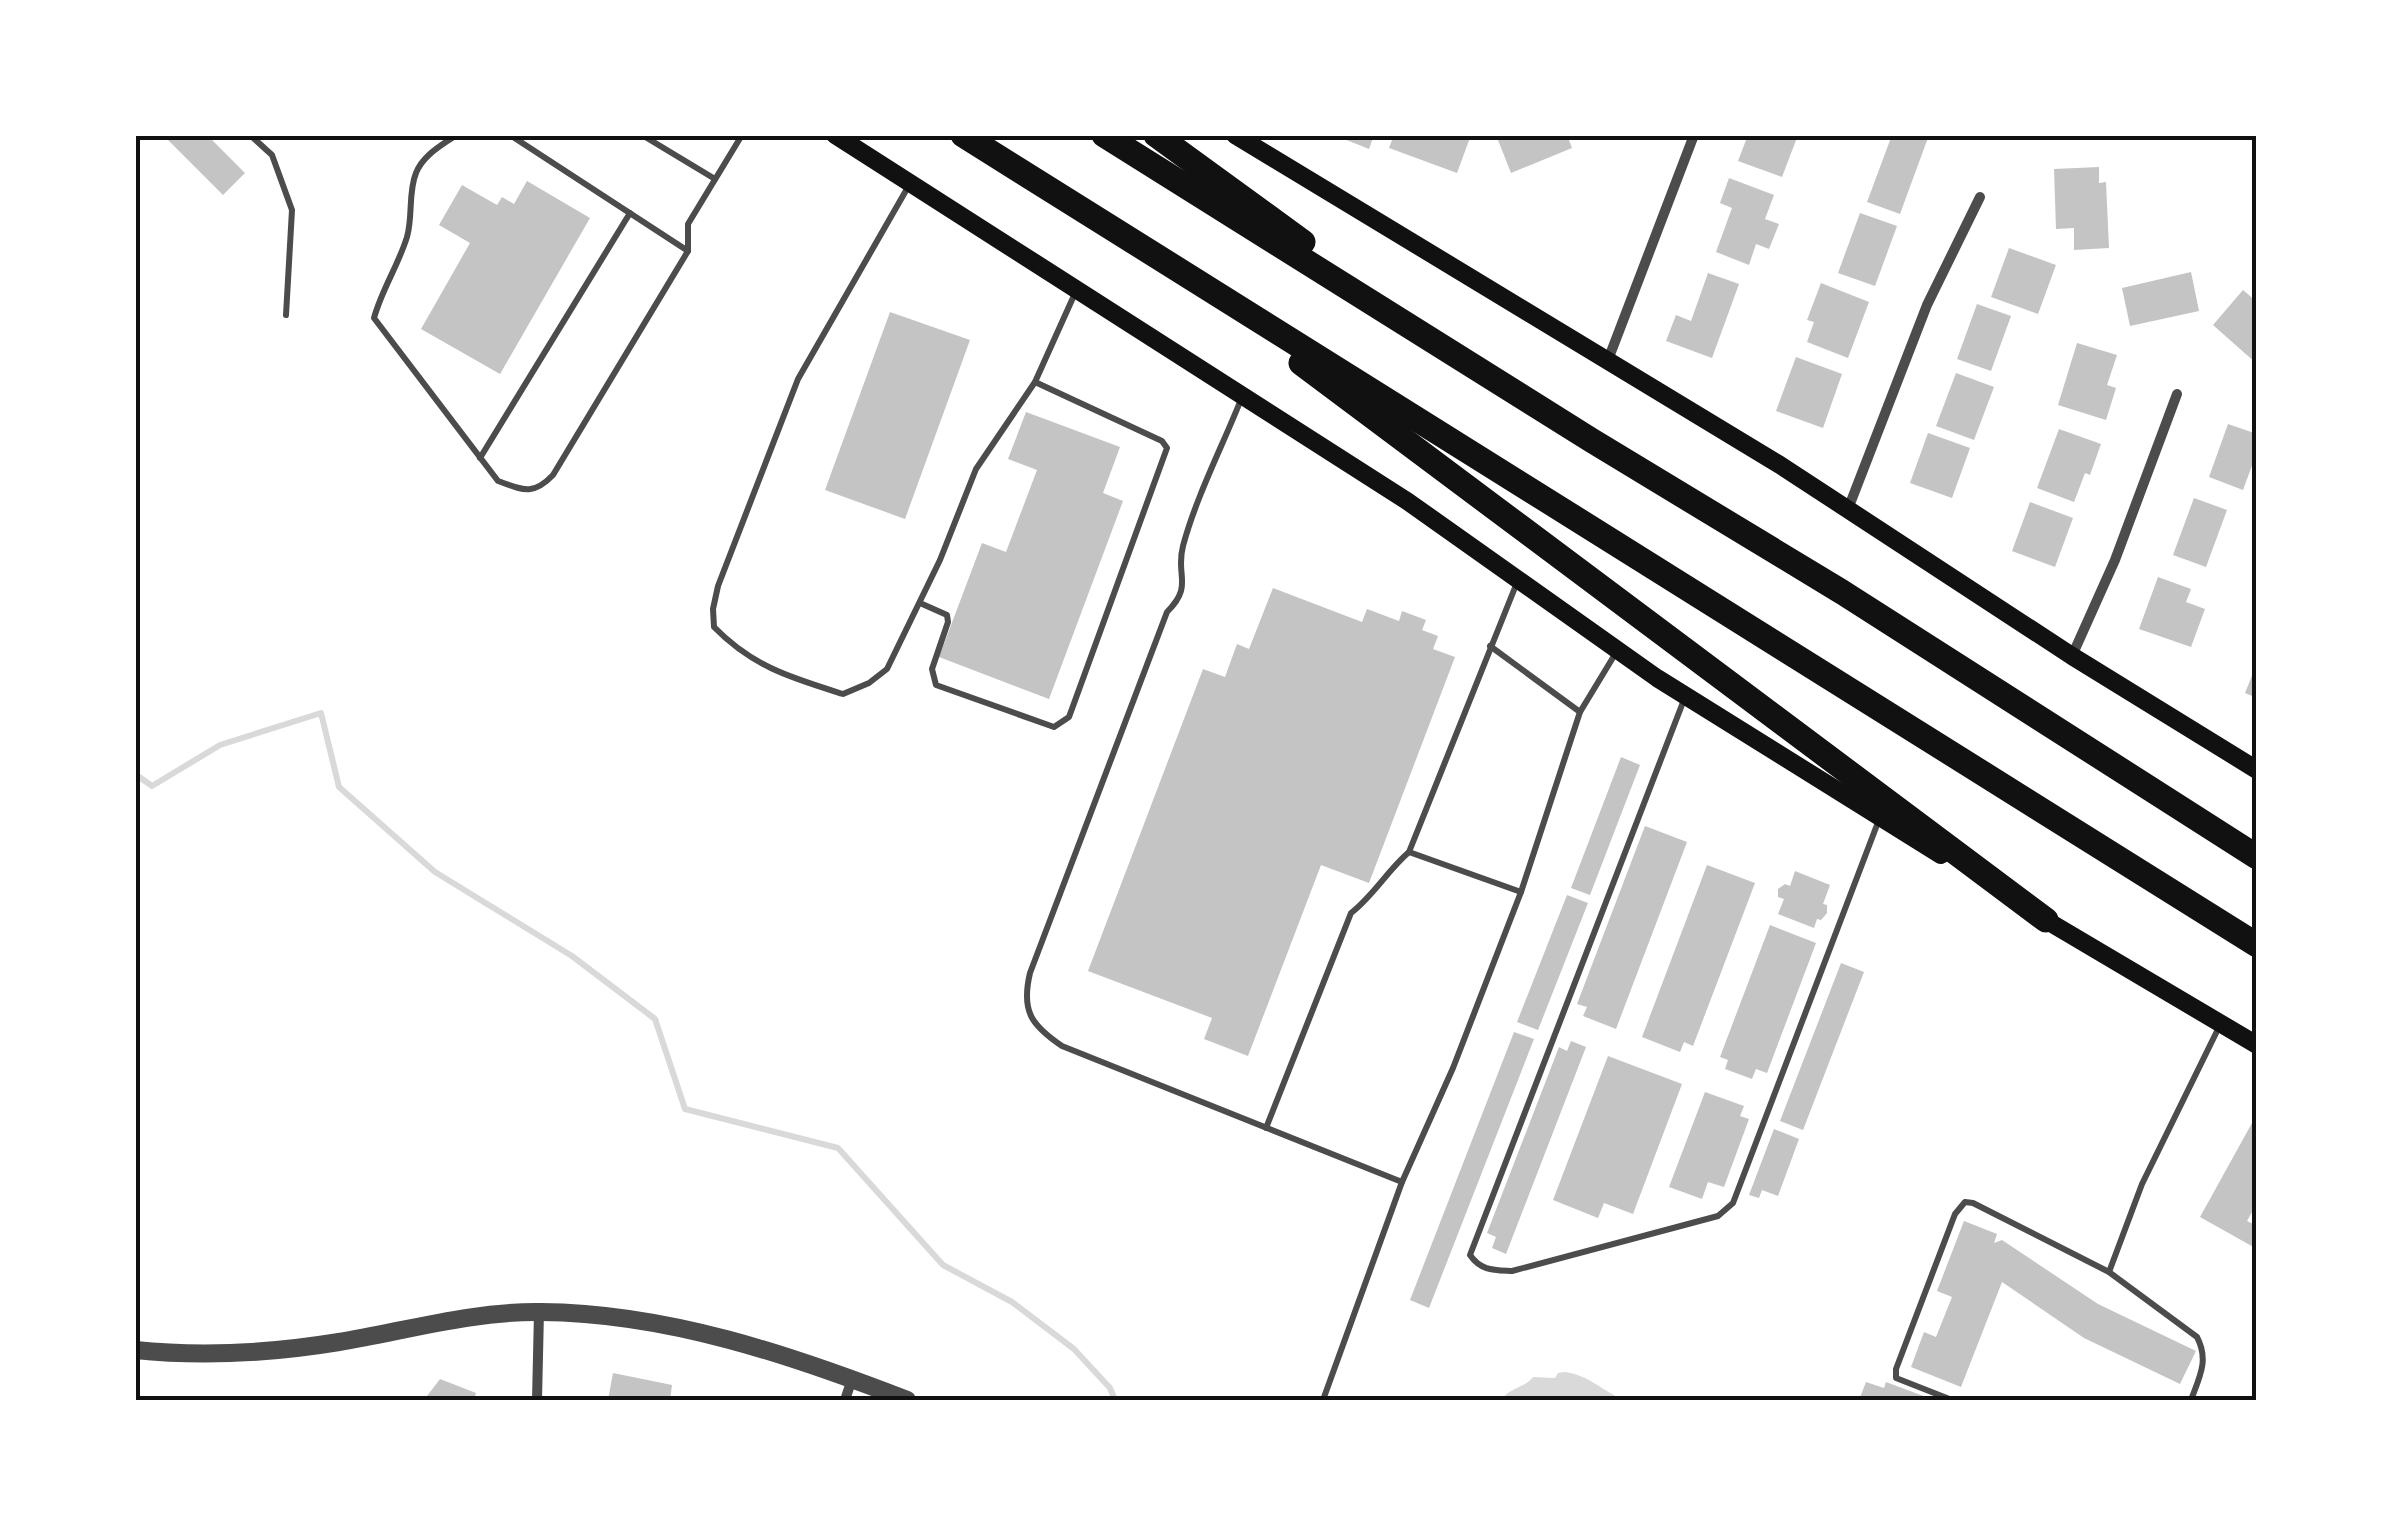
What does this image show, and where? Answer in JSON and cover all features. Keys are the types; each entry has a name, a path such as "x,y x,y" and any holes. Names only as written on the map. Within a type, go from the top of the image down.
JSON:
{"highway":[{"path":"963,135 2257,945"},
{"path":"1104,135 1842,592 2257,857"},
{"path":"1156,135 1482,371"},
{"path":"1160,258 2046,920"}],"main road":[{"path":"836,135 1407,501 1686,696 2046,920 2257,1045"},
{"path":"1234,135 1608,360 2257,770"}],"street":[{"path":"1608,360 1694,135"},
{"path":"1848,509 1927,305 1980,196"},
{"path":"2072,656 2115,560 2177,394"},
{"path":"135,1350 171,1354 254,1352 337,1342 433,1323 539,1312 620,1318 692,1330 907,1400"},
{"path":"538,1400 539,1312"},
{"path":"844,1400 852,1379"}],"lane":[{"path":"250,135 272,155 292,210 286,316"},
{"path":"456,135 428,154 415,174 409,232 374,318 498,481 521,490 541,488 553,475 688,250 688,224 742,135"},
{"path":"510,135 688,250"},
{"path":"642,135 715,179"},
{"path":"910,183 798,379 718,586 714,628 774,672 844,694 869,683 887,669 920,604 976,469 1035,382 1076,290"},
{"path":"480,458 630,213"},
{"path":"920,604 947,615 932,669 936,685 1054,727 1069,717 1167,448 1162,441 1035,382"},
{"path":"1243,396 1182,550 1181,598 1168,612 1037,954 1025,994 1028,1010 1040,1030 1062,1046 1402,1182"},
{"path":"1266,1128 1351,914 1371,898 1386,872 1409,852 1518,579"},
{"path":"1490,646 1580,712"},
{"path":"1322,1400 1402,1182 1521,892 1580,712 1617,650"},
{"path":"1686,696 1470,1255 1477,1264 1490,1270 1512,1271 1718,1216 1733,1203 1880,817"},
{"path":"1409,852 1521,892"},
{"path":"2109,1272 2142,1184 2220,1024"},
{"path":"1952,1400 1908,1385 1896,1378 1896,1369 1956,1214 1965,1202 2109,1272 2197,1336 2204,1350 2204,1365 2191,1400"}],"shaded area":[{"path":"1565,1372 1581,1376 1624,1400 1502,1400 1533,1377 1555,1378"}],"building":[{"path":"163,135 207,135 245,173 223,195"},
{"path":"1334,135 1374,135 1369,149"},
{"path":"1394,135 1471,135 1457,173 1389,148"},
{"path":"1496,135 1567,135 1572,148 1511,173"},
{"path":"1748,135 1798,135 1782,177 1738,161"},
{"path":"1892,135 1929,135 1900,214 1867,202"},
{"path":"2099,167 2099,183 2106,182 2109,248 2074,250 2074,228 2056,229 2054,169"},
{"path":"1729,178 1774,195 1765,219 1779,224 1769,249 1756,244 1749,265 1716,252 1732,208 1720,203"},
{"path":"527,181 590,218 500,374 421,329 470,243 439,225 462,185 497,205 502,197 514,204"},
{"path":"1860,213 1897,226 1875,286 1838,273"},
{"path":"2009,248 2056,265 2038,314 1991,297"},
{"path":"2191,272 2199,311 2130,326 2122,288"},
{"path":"1708,273 1739,284 1712,358 1666,341 1676,315 1691,321"},
{"path":"1821,283 1869,302 1848,358 1807,342 1814,322 1807,320"},
{"path":"2243,290 2257,302 2257,364 2213,325"},
{"path":"1977,304 2011,316 1991,371 1957,359"},
{"path":"890,312 970,340 905,519 825,490"},
{"path":"2077,343 2117,355 2107,385 2116,388 2106,420 2058,405"},
{"path":"1796,357 1842,374 1823,428 1776,411"},
{"path":"1956,373 1994,387 1974,440 1936,426"},
{"path":"1026,412 1120,447 1103,493 1123,501 1049,699 939,657 982,543 1006,552 1037,470 1008,459"},
{"path":"2228,424 2257,434 2257,452 2243,490 2209,477"},
{"path":"2059,429 2101,444 2090,475 2085,473 2074,502 2037,488"},
{"path":"1928,433 1970,448 1952,498 1910,483"},
{"path":"2194,498 2227,510 2206,567 2173,555"},
{"path":"2030,502 2073,518 2055,567 2012,551"},
{"path":"2158,577 2191,589 2186,602 2205,609 2191,647 2139,629"},
{"path":"1273,588 1362,622 1367,609 1399,621 1402,611 1426,620 1422,630 1438,636 1433,649 1455,657 1369,883 1321,865 1248,1056 1204,1039 1212,1018 1088,971 1203,669 1225,677 1237,644 1249,649"},
{"path":"2257,663 2257,698 2245,693"},
{"path":"1621,757 1640,765 1590,895 1571,888"},
{"path":"1645,826 1687,842 1616,1029 1583,1016 1587,1007 1577,1004"},
{"path":"1707,865 1755,883 1693,1046 1684,1042 1680,1052 1642,1037"},
{"path":"1795,871 1830,885 1823,904 1827,905 1827,913 1817,919 1814,928 1778,914 1784,899 1778,897 1778,889 1785,884 1790,886"},
{"path":"1567,895 1588,903 1538,1030 1517,1022"},
{"path":"1770,925 1816,943 1767,1073 1756,1069 1752,1079 1725,1069 1728,1060 1720,1057"},
{"path":"1841,963 1864,972 1803,1130 1780,1121"},
{"path":"1514,1032 1534,1039 1429,1308 1410,1300"},
{"path":"1571,1041 1586,1047 1506,1254 1492,1248 1496,1237 1487,1233 1559,1047 1567,1051"},
{"path":"1608,1056 1682,1084 1633,1214 1604,1203 1598,1218 1553,1200"},
{"path":"1705,1092 1744,1106 1740,1116 1749,1119 1724,1187 1708,1182 1702,1199 1669,1187"},
{"path":"2252,1123 2257,1126 2257,1203 2247,1221 2257,1226 2257,1249 2200,1217"},
{"path":"1774,1129 1799,1139 1778,1196 1762,1190 1759,1198 1749,1195"},
{"path":"1964,1221 1997,1234 1994,1243 2002,1240 2098,1304 2196,1351 2180,1384 2084,1338 2002,1282 1961,1387 1911,1367 1924,1332 1936,1337 1952,1297 1937,1291"},
{"path":"613,1373 672,1385 670,1400 608,1400"},
{"path":"440,1379 476,1393 474,1400 424,1400"},
{"path":"1866,1382 1884,1388 1886,1382 1934,1400 1859,1400"}],"waterway":[{"path":"135,774 152,786 220,745 321,713 339,787 435,872 572,956 655,1019 685,1109 838,1148 943,1265 1012,1302 1074,1349 1110,1388 1115,1400"}]}
